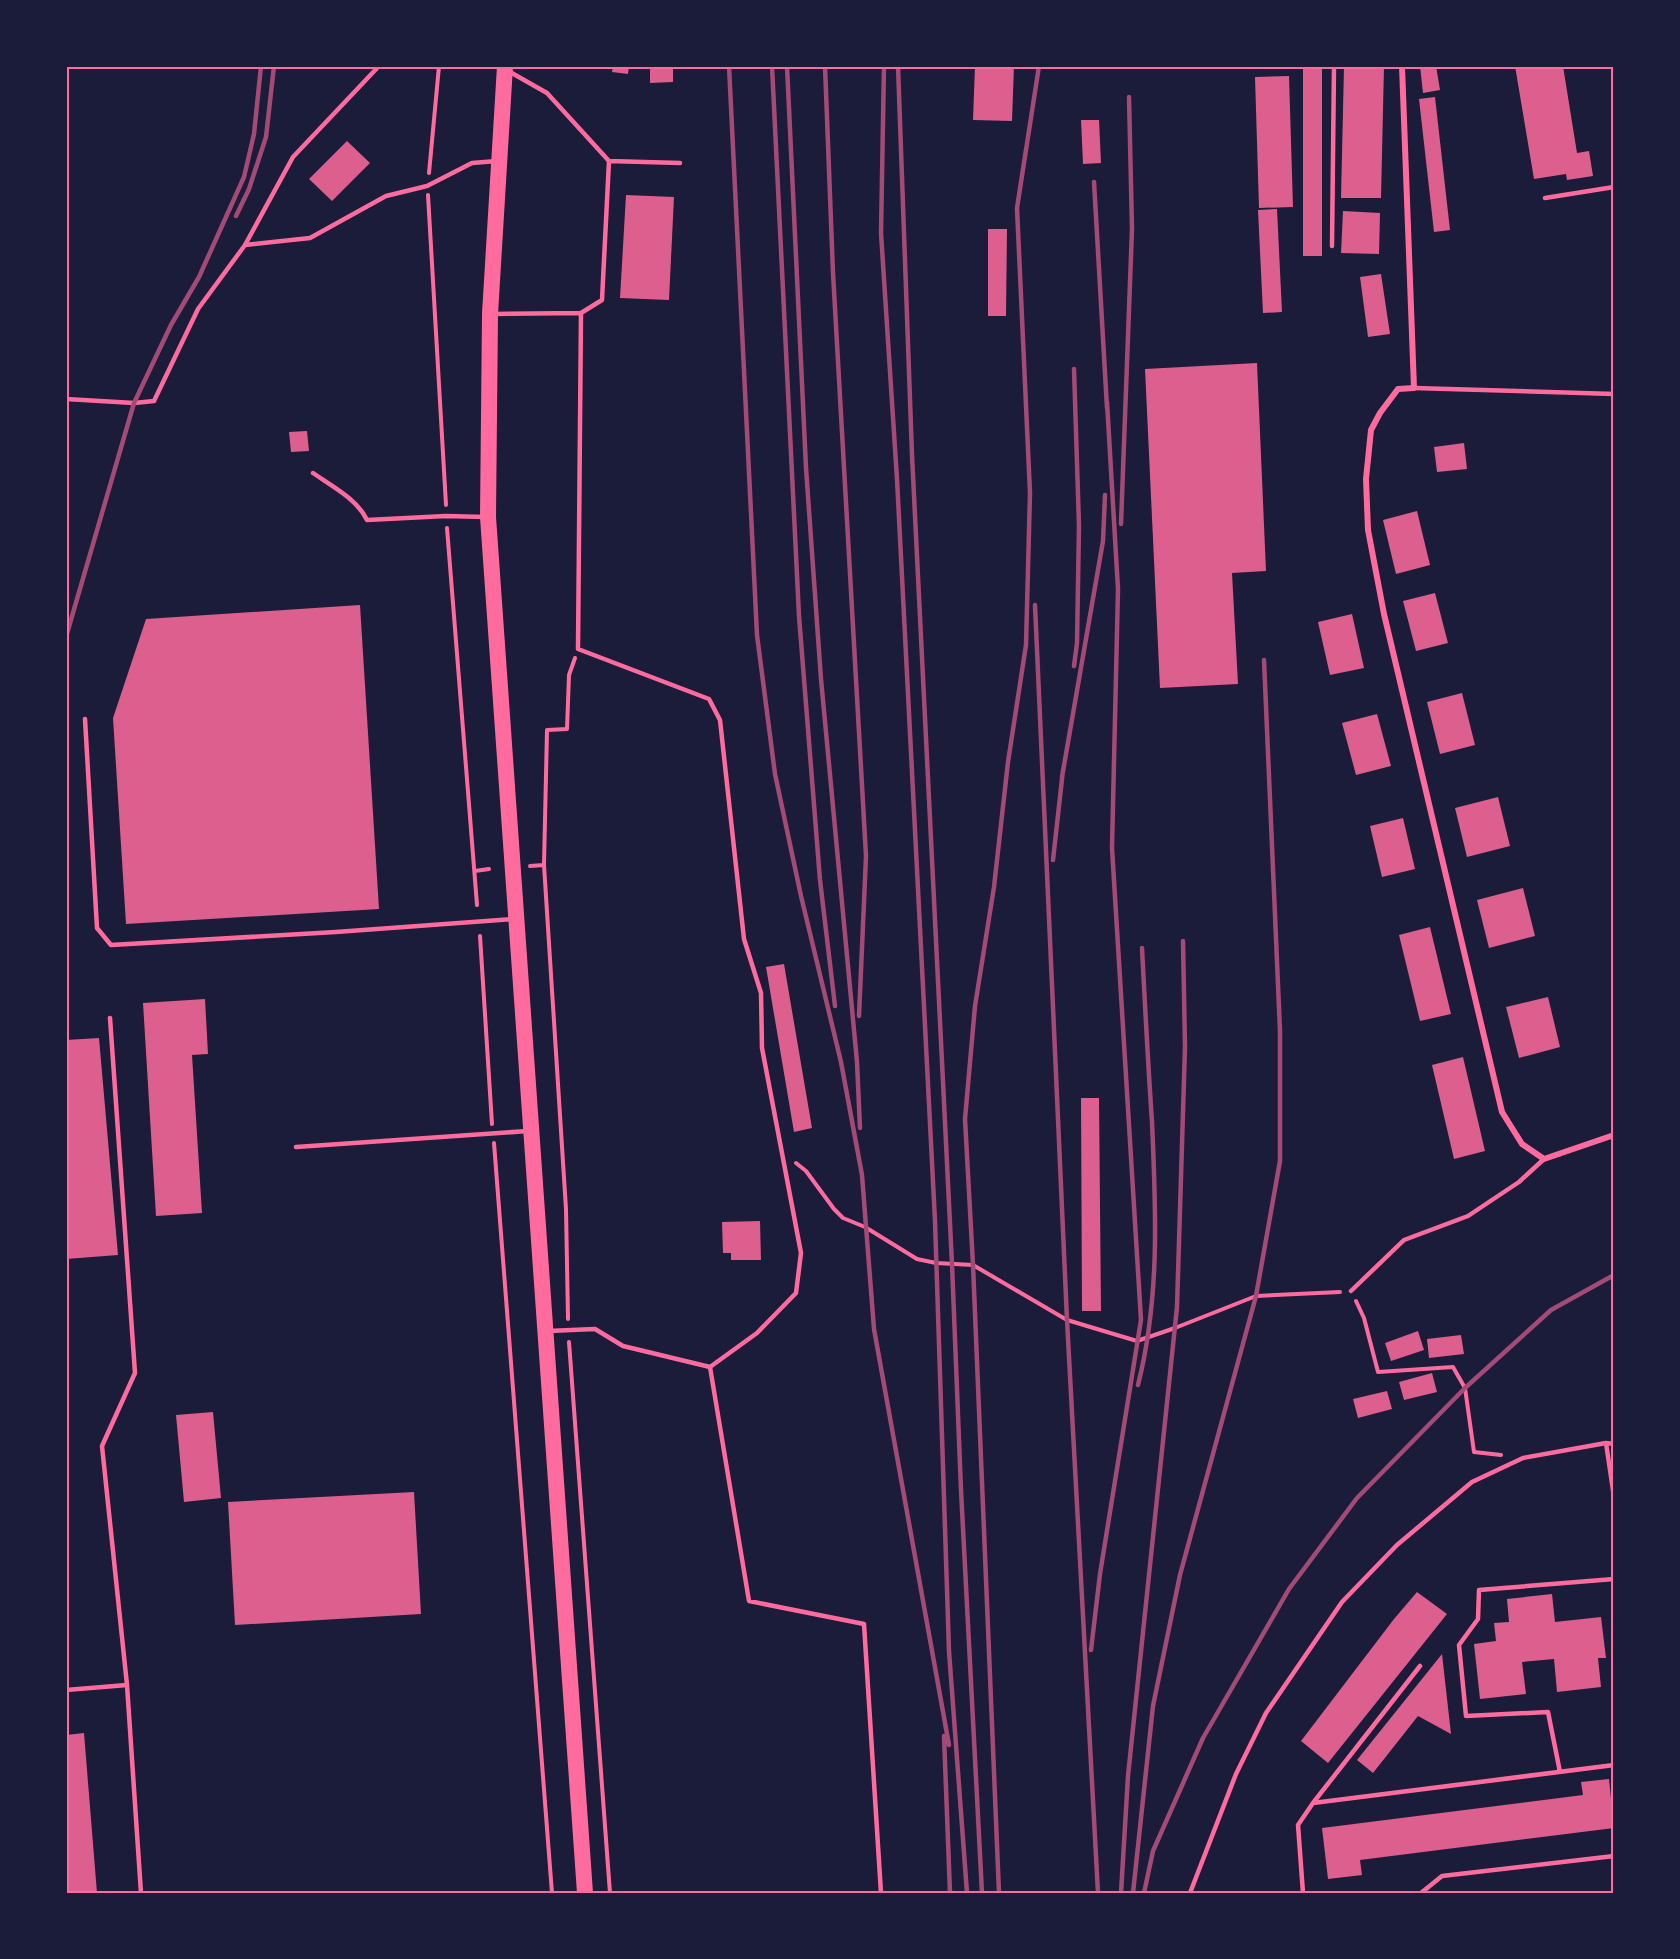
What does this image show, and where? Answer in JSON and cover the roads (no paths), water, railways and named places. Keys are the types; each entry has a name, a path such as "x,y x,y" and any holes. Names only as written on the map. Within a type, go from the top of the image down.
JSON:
{"highway":[{"path":"505,68 490,314 488,517 585,1893"}],"street":[{"path":"1402,66 1414,388 1398,390 1380,413 1371,430 1366,479 1368,530 1384,614 1502,1112 1522,1144 1544,1159 1614,1135"}],"lane":[{"path":"66,399 134,403 154,401 198,309 245,245 293,157 378,66"},
{"path":"1332,246 1334,66"},
{"path":"490,314 581,313 602,300 609,161 547,93 505,68"},
{"path":"245,245 310,238 386,196 427,186 472,163 498,161"},
{"path":"609,161 680,163"},
{"path":"1545,198 1614,187"},
{"path":"544,1331 594,1329 623,1346 710,1366 757,1333 796,1293 801,1253 762,1048 761,993 744,939 720,720 709,699 578,649 581,313"},
{"path":"1414,388 1614,394"},
{"path":"313,473 352,500 362,510 367,520 446,516 488,517"},
{"path":"85,719 97,928 111,945 517,919"},
{"path":"110,1018 135,1373 102,1446 127,1685 141,1893"},
{"path":"296,1147 531,1131"},
{"path":"1351,1291 1404,1240 1467,1216 1519,1182 1544,1159"},
{"path":"710,1366 749,1601 864,1624 881,1893"},
{"path":"1606,1443 1614,1497"},
{"path":"1190,1893 1236,1774 1266,1713 1342,1602 1397,1545 1472,1482 1523,1458 1614,1443"},
{"path":"1560,1772 1548,1712 1466,1716 1459,1644 1478,1619 1479,1590 1614,1579"},
{"path":"1303,1893 1298,1826 1313,1803 1420,1666"},
{"path":"66,1690 127,1685"},
{"path":"1313,1803 1614,1765"},
{"path":"1421,1893 1442,1875 1614,1856"}],"railway":[{"path":"66,637 134,403 171,325 199,277 244,177 254,134 261,66"},
{"path":"236,216 249,189 266,137 274,66"},
{"path":"729,66 757,635 775,774 801,896 841,1062 862,1175 874,1329 949,1745"},
{"path":"772,66 799,616 820,880 835,1006"},
{"path":"787,66 806,468 821,679 857,1062 860,1128"},
{"path":"825,66 833,273 866,856 859,1016"},
{"path":"884,66 881,233 897,479 935,1221 949,1651 967,1893"},
{"path":"898,66 912,455 982,1893"},
{"path":"999,1893 965,1119 975,1006 994,887 1008,762 1026,645 1030,493 1017,208 1039,66"},
{"path":"1121,524 1132,229 1129,97"},
{"path":"1094,182 1107,408"},
{"path":"1074,369 1079,526 1077,643 1074,666"},
{"path":"1091,1650 1100,1574 1141,1320 1112,848 1118,589 1107,402"},
{"path":"1062,777 1103,541 1105,495"},
{"path":"1035,605 1067,1320 1098,1893"},
{"path":"1133,1893 1153,1706 1180,1575 1256,1296 1280,1161 1280,1031 1264,660"},
{"path":"1053,860 1063,770"},
{"path":"1121,1893 1128,1776 1177,1307 1185,1047 1183,941"},
{"path":"1138,1385 1150,1320 1155,1254 1155,1188 1142,948"},
{"path":"1144,1893 1153,1851 1203,1738 1289,1589 1357,1498 1465,1388 1551,1310 1614,1275"},
{"path":"944,1736 950,1893"}]}
